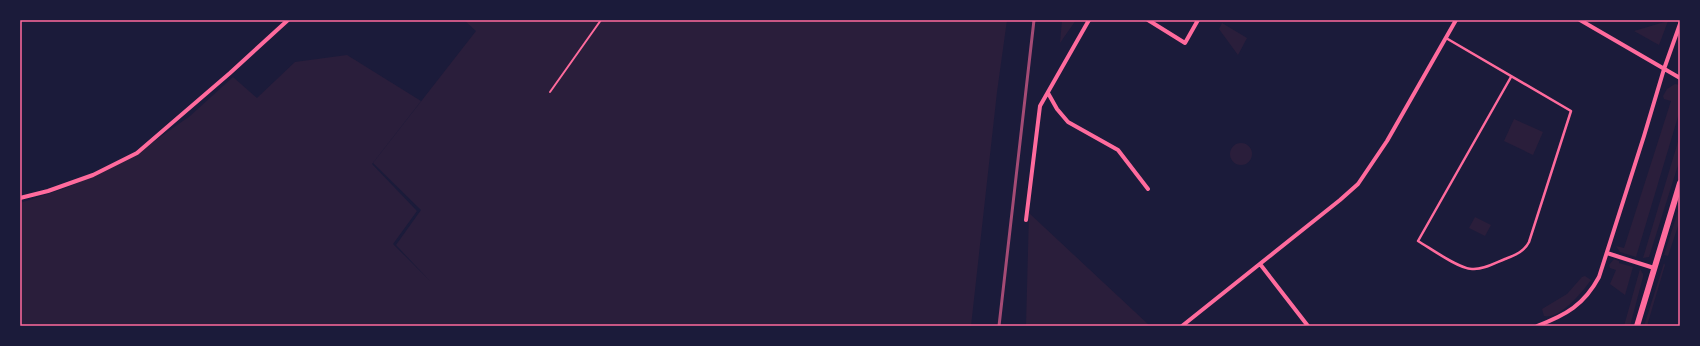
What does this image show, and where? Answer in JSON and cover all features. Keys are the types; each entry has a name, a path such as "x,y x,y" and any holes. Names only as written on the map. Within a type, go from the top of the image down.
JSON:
{"street":[{"path":"20,198 48,191 93,175 136,153 230,73 288,20"},
{"path":"1026,220 1040,106 1089,20"},
{"path":"1148,20 1186,43 1198,20"},
{"path":"1182,326 1358,184 1387,141 1456,20"},
{"path":"1580,20 1680,78"},
{"path":"1537,326 1560,317 1577,306 1597,280 1607,253 1664,69 1680,24"},
{"path":"1048,93 1057,109 1068,122 1118,150 1148,189"},
{"path":"1637,326 1680,182"},
{"path":"1607,253 1654,268"},
{"path":"1260,264 1308,326"}],"lane":[{"path":"1445,38 1572,111 1526,249 1520,253 1486,266 1472,269 1463,267 1418,241 1511,77"}],"path":[{"path":"550,92 601,20"}],"shaded area":[{"path":"464,20 1007,20 997,92 971,326 20,326 20,203 66,188 107,170 139,152 190,116 233,77 257,98 295,62 347,55 421,101 372,164 417,211 393,244 430,281 396,245 421,210 373,163 476,31"},
{"path":"1062,20 1076,20 1060,43"},
{"path":"1668,21 1659,45 1634,31"},
{"path":"1222,23 1247,38 1238,55 1219,29"},
{"path":"1675,84 1680,85 1680,110 1636,257 1620,252 1616,246 1624,248 1671,101 1664,99 1663,96 1667,89"},
{"path":"1514,119 1543,132 1533,155 1504,141"},
{"path":"1680,135 1680,159 1649,257 1643,258"},
{"path":"1241,143 1249,146 1252,154 1249,162 1241,165 1233,162 1230,154 1233,146"},
{"path":"1680,205 1680,220 1668,256 1664,255"},
{"path":"1029,213 1150,326 1026,326"},
{"path":"1475,217 1491,225 1485,236 1469,228"},
{"path":"1614,259 1619,261 1619,263 1633,267 1625,295 1610,284 1616,270 1610,268 1609,265"},
{"path":"1664,263 1665,265 1647,326 1644,326"},
{"path":"1640,269 1643,277 1630,326 1624,326"},
{"path":"1585,276 1591,280 1583,291 1570,304 1557,314 1544,316 1542,309 1567,294 1582,277"}],"railway":[{"path":"999,326 1034,20"}]}
